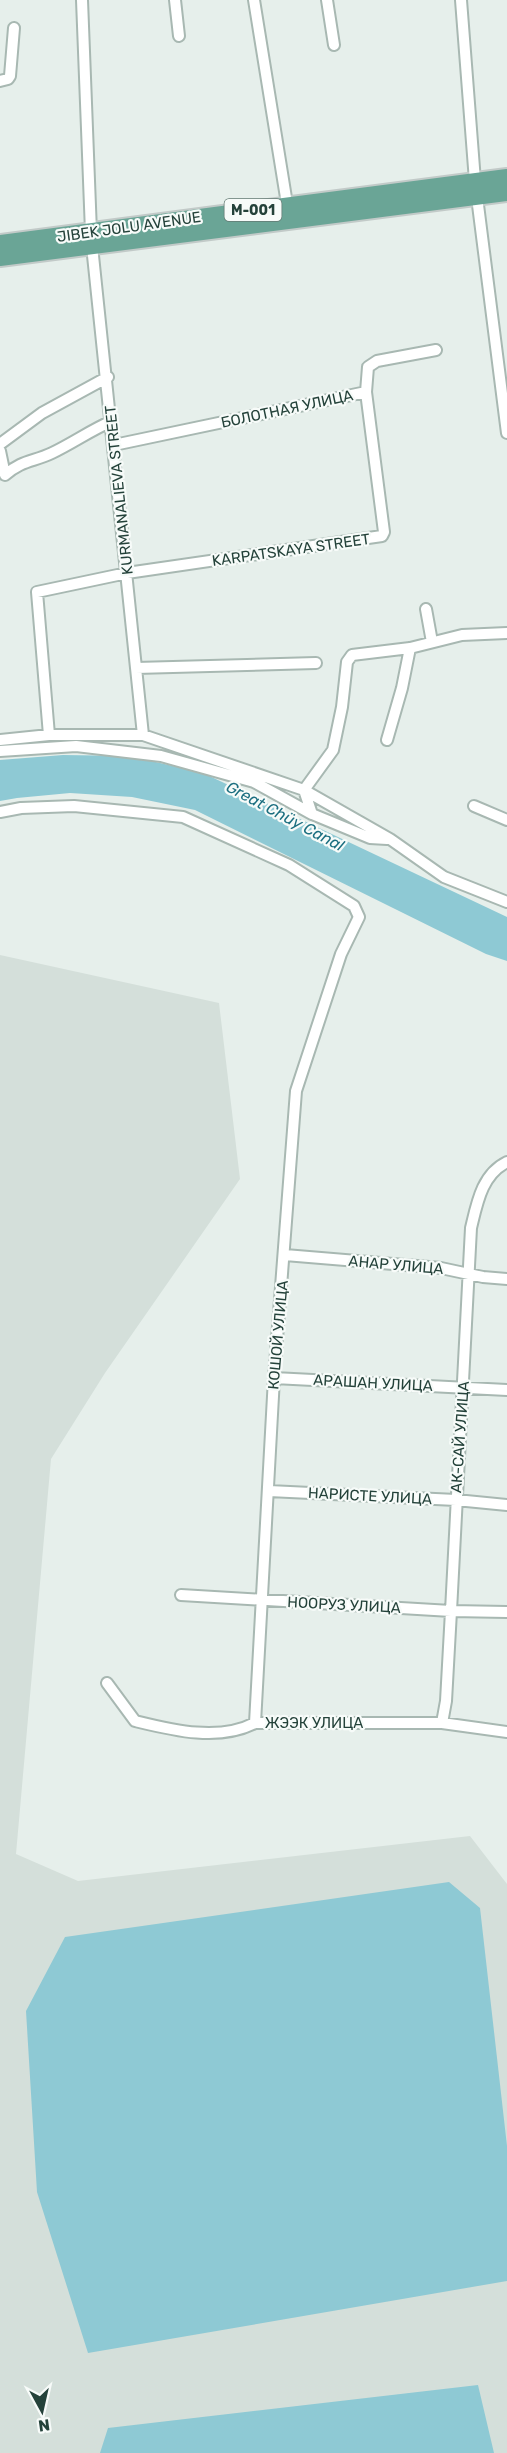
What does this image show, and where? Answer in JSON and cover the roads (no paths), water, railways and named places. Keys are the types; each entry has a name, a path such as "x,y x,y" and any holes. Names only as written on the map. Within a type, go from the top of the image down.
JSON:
{"main road":[{"name":"JIBEK JOLU AVENUE","path":"0,258 92,239 476,189 507,177"},
{"name":"JIBEK JOLU AVENUE","path":"476,189 507,193"},
{"name":"JIBEK JOLU AVENUE","path":"0,243 92,239"}],"street":[{"name":"KURMANALIEVA STREET","path":"82,0 92,239 108,377 143,735"},
{"path":"175,0 179,36"},
{"path":"254,0 289,213"},
{"path":"327,0 334,45"},
{"path":"461,0 476,189 507,433"},
{"path":"0,81 8,80 10,76 14,28"},
{"name":"БОЛОТНАЯ УЛИЦА","path":"114,445 366,392 368,367 376,361 436,350"},
{"path":"0,444 42,413 108,377"},
{"name":"KARPATSKAYA STREET","path":"127,573 382,536 384,532 366,392"},
{"path":"0,451 5,475 18,463 49,454 90,430 112,421"},
{"path":"49,735 37,592 127,573"},
{"path":"426,609 432,642"},
{"path":"304,790 333,750 342,707 347,662 352,655 410,648 462,635 507,633"},
{"path":"387,740 402,688 410,648"},
{"path":"136,668 316,663"},
{"path":"0,740 49,735 143,735 304,790 390,839 444,877 507,902"},
{"path":"143,735 161,756"},
{"path":"0,751 76,746 161,756 254,782 312,814 370,838 390,839"},
{"path":"304,790 312,814"},
{"name":"КОШОЙ УЛИЦА","path":"0,812 21,808 74,806 183,817 289,865 354,906 359,917 341,954 296,1090 274,1378 255,1723"},
{"path":"474,806 507,820"},
{"name":"АК-САЙ УЛИЦА","path":"442,1723 446,1701 452,1611 471,1228 479,1196 488,1178 498,1167 507,1162"},
{"name":"АНАР УЛИЦА","path":"285,1255 441,1268 507,1279"},
{"name":"АРАШАН УЛИЦА","path":"274,1378 507,1390"},
{"name":"НАРИСТЕ УЛИЦА","path":"269,1491 456,1500 507,1505"},
{"name":"НООРУЗ УЛИЦА","path":"181,1595 452,1611 507,1612"},
{"name":"ЖЭЭК УЛИЦА","path":"107,1683 135,1721 180,1732 240,1731 255,1723 442,1723 507,1732"}],"water":[{"name":"Great Chüy Canal","path":"63,755 130,756 203,773 507,917 507,961 486,954 195,810 132,797 70,793 0,801 0,760"},
{"path":"449,1882 480,1908 507,2146 507,2281 88,2353 37,2192 26,2011 65,1937"},
{"path":"478,2385 494,2453 100,2453 108,2428"}]}
